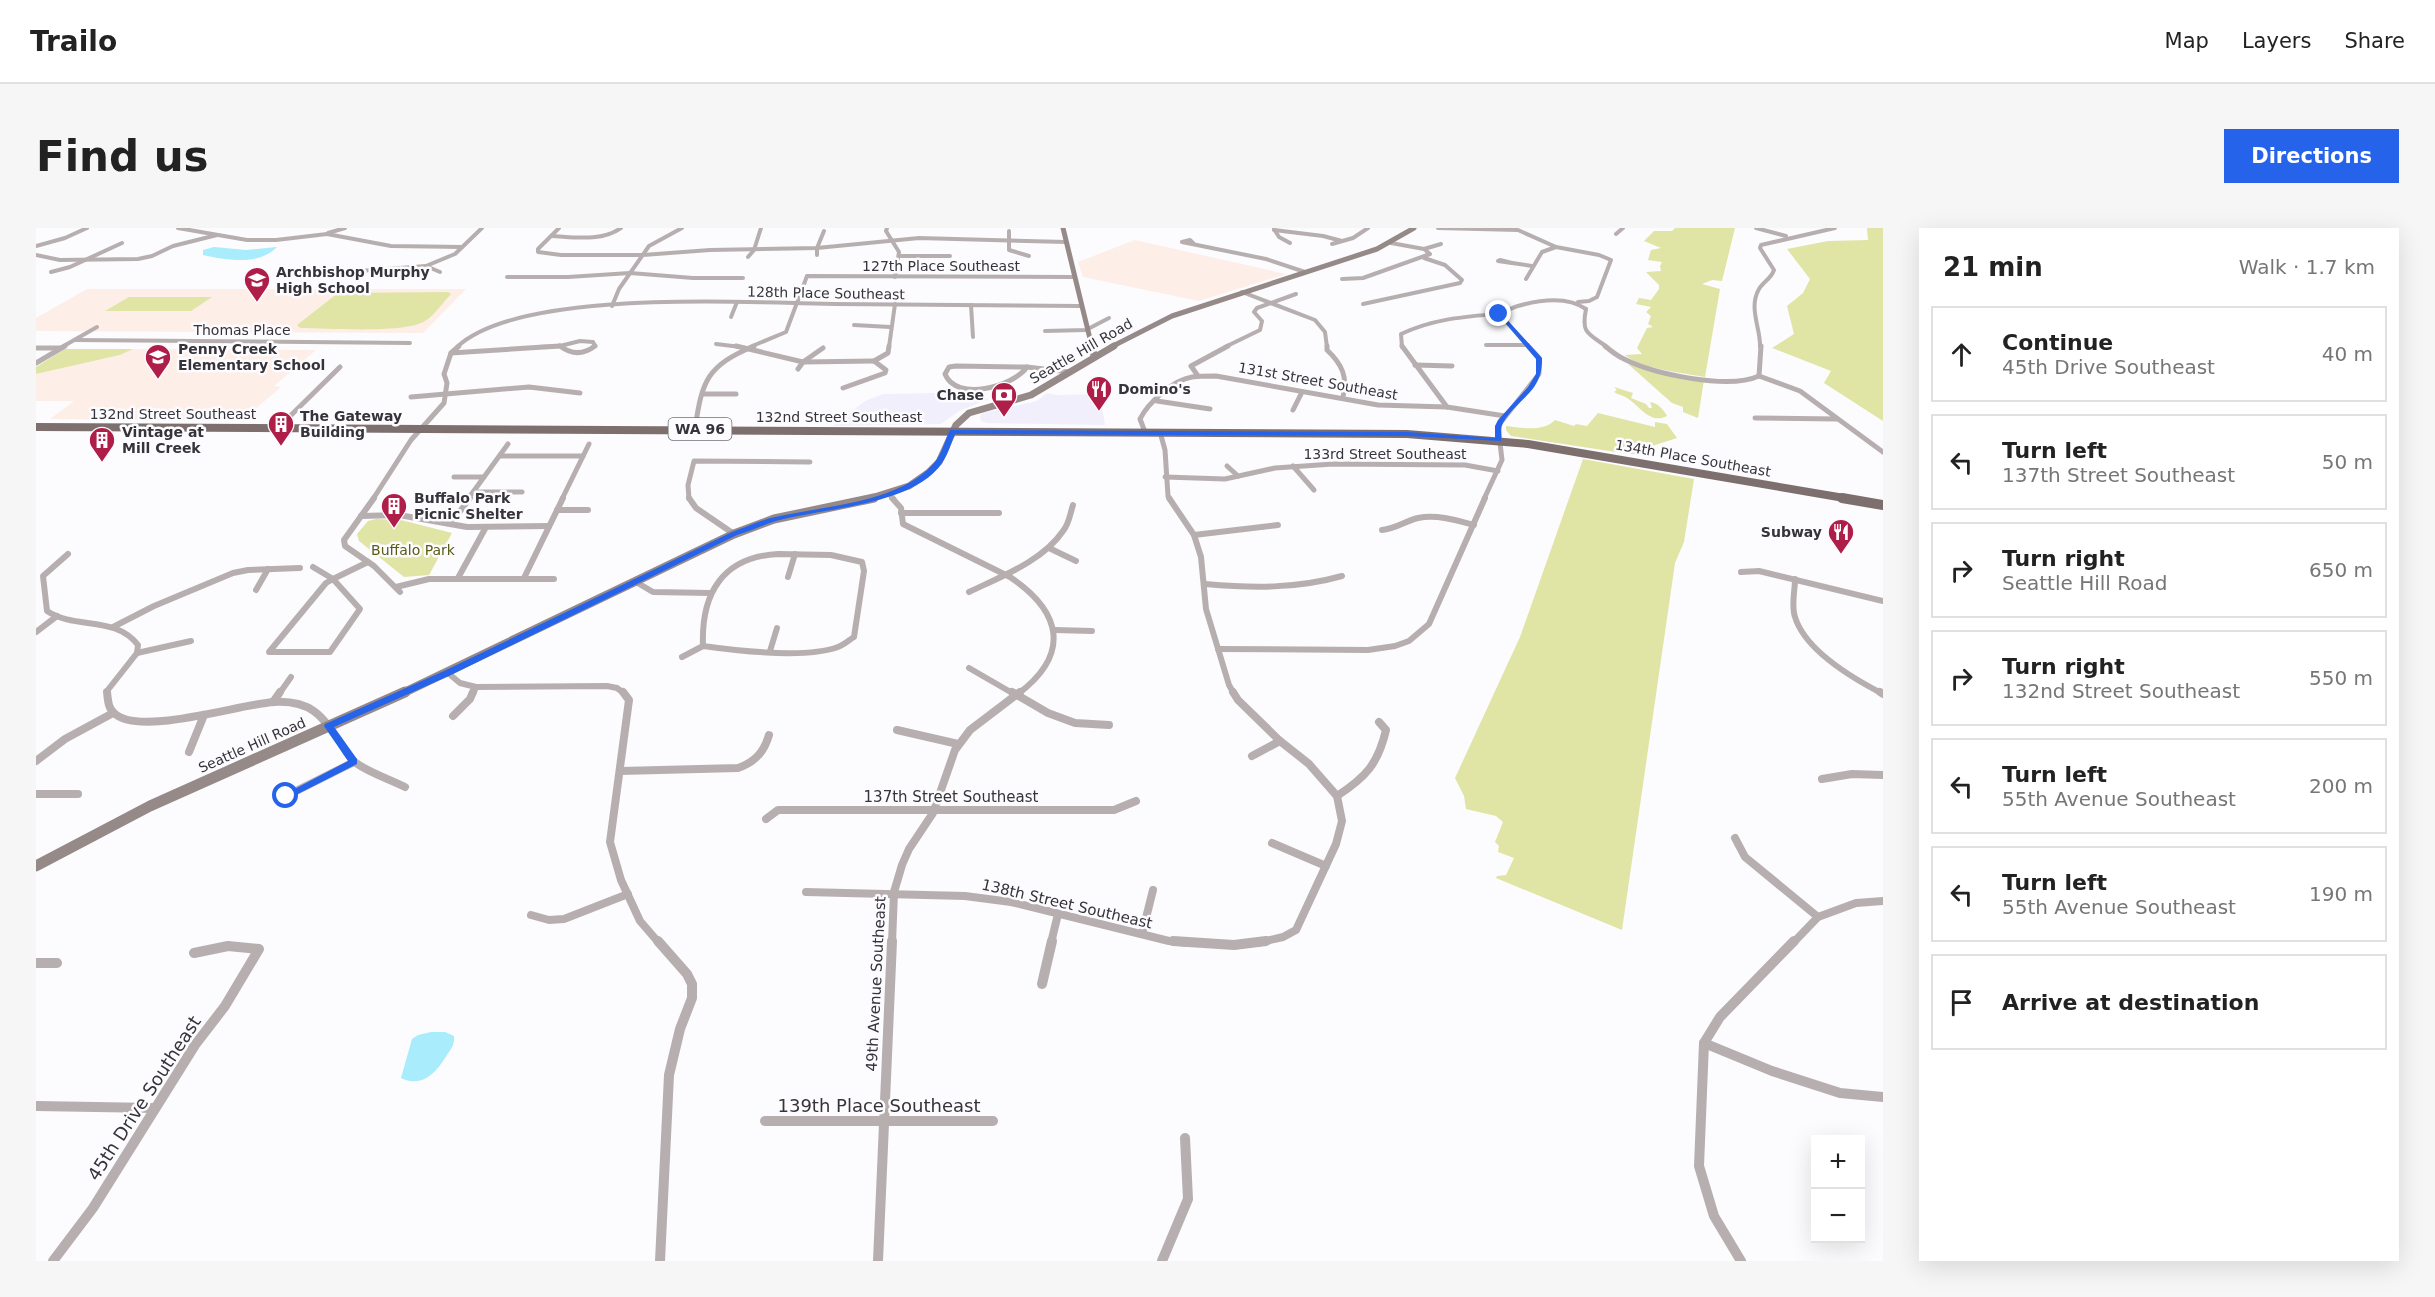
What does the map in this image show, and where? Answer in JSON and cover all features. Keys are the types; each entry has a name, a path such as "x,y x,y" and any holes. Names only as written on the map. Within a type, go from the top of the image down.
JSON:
{"main road":[{"path":"1063,228 1080,306 1094,356"},
{"name":"Seattle Hill Road","path":"36,866 150,806 448,673 734,534 774,519 889,494 909,486 933,469 944,454 952,432 962,418 969,413 1031,395 1094,356 1172,316 1391,243 1414,228"},
{"name":"132nd Street Southeast","path":"36,427 1407,434 1498,440"},
{"name":"134th Place Southeast","path":"1498,440 1629,460 1883,505"}],"street":[{"path":"36,246 87,228"},
{"path":"178,228 261,241 327,234 345,228"},
{"path":"346,272 426,266 455,254 482,228"},
{"path":"559,228 537,249 541,254 643,255 708,250 817,248 894,240 950,238 1066,242"},
{"path":"612,306 619,289 643,255 654,243 682,228"},
{"path":"748,257 754,250 761,228"},
{"path":"887,228 886,231 899,247 901,256 895,277"},
{"path":"1332,244 1353,238 1368,228"},
{"path":"1438,228 1518,230 1556,247 1599,255 1611,260 1596,297 1584,302 1520,304 1506,308 1499,314 1480,313 1421,324 1401,334 1402,348 1447,407"},
{"path":"1616,234 1623,228"},
{"path":"1586,309 1583,325 1586,331 1625,360 1646,367 1732,383 1755,380 1759,376 1761,336 1754,318 1758,290 1772,276 1774,270 1760,248 1767,242 1835,228"},
{"path":"551,236 602,236 621,229"},
{"path":"1274,229 1342,241"},
{"path":"1274,229 1279,237 1290,243"},
{"path":"1758,229 1787,237"},
{"path":"818,255 817,248 824,231"},
{"path":"1009,231 1009,250 1029,256"},
{"path":"36,255 52,260 130,260 146,258 173,246 218,234"},
{"path":"327,234 391,246 462,247"},
{"path":"51,272 70,267 122,243"},
{"path":"1391,243 1424,249 1441,244"},
{"path":"1194,244 1266,259 1305,272"},
{"path":"1526,279 1542,252 1556,247"},
{"path":"1342,279 1363,278 1424,258 1430,254 1424,249"},
{"path":"901,256 950,256"},
{"path":"1363,304 1455,285 1462,280 1450,268 1424,258"},
{"path":"1512,263 1532,266"},
{"path":"426,266 440,272"},
{"path":"507,277 630,273 687,278 743,278"},
{"name":"127th Place Southeast","path":"798,302 807,276 1074,277"},
{"path":"857,284 858,277"},
{"path":"942,277 942,284"},
{"path":"994,277 995,285"},
{"path":"1242,292 1310,315 1320,324 1326,334 1327,350 1337,359 1347,375 1343,397"},
{"path":"1145,432 1140,419 1144,411 1176,383 1198,376 1191,366 1260,330 1262,321 1254,312 1269,302 1296,294"},
{"path":"731,317 737,302"},
{"name":"128th Place Southeast","path":"451,353 466,339 499,323 572,308 737,302 1080,306"},
{"path":"695,429 710,374 717,366 786,332 798,302"},
{"path":"1552,302 1572,304 1586,309"},
{"path":"1571,302 1586,309"},
{"path":"716,344 733,345 803,362 874,361 888,353 890,327 896,304"},
{"path":"971,305 973,338"},
{"path":"1218,649 1368,650 1391,648 1417,638 1430,624 1502,460 1498,426 1531,388 1539,374 1539,358 1499,314"},
{"path":"1045,331 1086,330 1109,318"},
{"path":"854,325 890,327"},
{"path":"36,363 97,327"},
{"name":"Thomas Place","path":"75,340 410,343"},
{"path":"554,579 429,579 398,590 368,562 345,546 344,540 392,473 411,440 444,403 447,383 444,374 451,353 560,346 580,341 593,342 595,346 589,351 574,353 565,351 560,346"},
{"path":"1486,345 1528,345"},
{"path":"36,348 61,348"},
{"path":"798,369 803,362 823,348"},
{"path":"843,387 885,373 886,370 874,361"},
{"path":"1415,365 1452,366"},
{"path":"278,428 340,367"},
{"path":"1027,367 1024,373 1004,386 971,387 952,384 945,374 950,367 1027,367 1069,372"},
{"name":"131st Street Southeast","path":"1198,376 1232,378 1397,408 1447,407 1505,416"},
{"path":"1759,376 1800,391 1883,452"},
{"path":"411,397 529,387 580,393"},
{"path":"1293,410 1302,392"},
{"path":"703,394 736,394"},
{"path":"1157,401 1210,409"},
{"path":"1755,418 1837,419"},
{"path":"1160,432 1165,450 1168,496 1194,535 1201,557 1206,609 1228,686 1238,700 1280,741 1309,764 1337,796 1342,821 1336,844 1326,866 1272,843"},
{"path":"447,523 458,514 508,444"},
{"path":"524,578 589,444"},
{"path":"500,456 583,456"},
{"path":"734,534 698,509 688,499 688,487 694,461 810,462"},
{"name":"133rd Street Southeast","path":"1165,477 1203,480 1293,466 1332,464 1465,465 1498,471"},
{"path":"1385,465 1392,474"},
{"path":"1227,466 1239,476"},
{"path":"1293,466 1314,490"},
{"path":"454,477 484,477"},
{"path":"474,492 522,492"},
{"path":"889,494 901,508 903,524 1021,584 1038,598 1055,630 1092,632"},
{"path":"969,592 1005,575 1049,548 1067,526 1073,506"},
{"path":"557,510 588,510"},
{"path":"901,513 999,513"},
{"path":"361,516 399,515 486,528 549,526"},
{"path":"1382,530 1396,530 1411,521 1429,517 1474,525"},
{"path":"1194,535 1278,525"},
{"path":"458,578 486,528"},
{"path":"1049,548 1076,561"},
{"path":"68,554 45,571 43,576 47,611 57,616 113,627 130,633 138,645 137,652 107,691 108,705 113,713 140,723 204,715 273,702 308,706 328,726 354,762 405,787"},
{"path":"682,657 703,646 732,651 813,651 837,648 854,637 864,571 862,562 848,556 770,554 733,566 720,576 710,593 701,627 703,646"},
{"path":"788,577 795,554"},
{"path":"313,567 333,578 360,609 330,652 269,652 333,578 368,562"},
{"path":"113,627 154,606 233,573 300,568"},
{"path":"256,590 268,569"},
{"path":"1742,572 1759,571 1883,601"},
{"path":"1205,584 1252,588 1291,587 1321,583 1342,576"},
{"path":"1795,579 1795,617 1803,634 1847,672 1879,692"},
{"path":"636,582 653,592 710,593"},
{"path":"36,594 44,592"},
{"path":"36,632 57,616"},
{"path":"770,651 777,628"},
{"name":"49th Avenue Southeast","path":"878,1261 894,892 909,848 935,810 958,744 981,719 1016,697 1039,676 1052,657 1055,630"},
{"path":"137,652 191,641"},
{"path":"969,668 993,680 1016,697 1075,723 1109,725"},
{"path":"448,673 460,683 476,687 581,685 619,688 625,692 629,700 610,842 640,921 687,974 692,984 692,998 680,1029 669,1075 660,1261"},
{"path":"273,702 291,677"},
{"path":"453,716 470,699 476,687"},
{"path":"36,762 65,739 113,713"},
{"path":"189,752 204,715"},
{"path":"1337,796 1364,780 1381,753 1386,730 1379,722"},
{"path":"897,730 958,744"},
{"path":"621,771 741,768 757,760 766,748 770,735"},
{"path":"1252,756 1280,741"},
{"path":"286,796 354,762"},
{"path":"1822,779 1847,773 1869,772 1883,776"},
{"path":"36,794 78,794"},
{"name":"137th Street Southeast","path":"766,819 778,810 1114,810 1136,801"},
{"path":"1735,838 1745,857 1818,917"},
{"name":"138th Street Southeast","path":"806,892 894,892 965,896 1011,902 1142,934 1190,943 1266,943 1285,937 1296,930 1326,866"},
{"path":"1142,934 1154,890"},
{"path":"531,915 549,920 564,919 628,894"},
{"path":"1741,1261 1714,1216 1699,1166 1704,1043 1720,1017 1818,917 1856,903 1883,901"},
{"path":"1042,984 1058,914"},
{"name":"45th Drive Southeast","path":"52,1261 93,1208 195,1045 225,1006 259,949 228,946 194,953"},
{"path":"36,963 57,963"},
{"path":"1704,1043 1772,1071 1840,1093 1883,1097"},
{"path":"36,1107 155,1108"},
{"name":"139th Place Southeast","path":"765,1121 993,1121"},
{"path":"1162,1261 1188,1199 1185,1138"}],"shaded area":[{"path":"1135,240 1286,274 1199,301 1083,277 1078,262"},
{"name":"Archbishop Murphy High School","path":"87,289 466,289 423,333 36,331 36,318"},
{"name":"Penny Creek Elementary School","path":"133,349 316,350 274,386 281,387 241,421 50,419 74,401 36,401 36,374 120,355"},
{"path":"934,393 989,399 959,411 941,424 833,426 865,401 883,394"},
{"path":"1047,393 1056,395 1100,394 1105,425 987,423 981,421 980,416 983,413 1037,401"}],"green space":[{"path":"1675,228 1735,228 1722,281 1712,280 1702,284 1720,289 1705,377 1641,364 1625,355 1642,354 1637,348 1647,328 1653,327 1648,324 1651,316 1646,312 1651,307 1636,304 1639,298 1651,300 1659,289 1659,285 1646,272 1661,271 1662,262 1648,260 1651,250 1661,248 1644,241 1654,231 1672,231"},
{"path":"1867,228 1883,228 1883,421 1824,383 1831,371 1772,348 1794,334 1787,306 1803,293 1810,279 1787,249 1828,241 1868,240"},
{"path":"448,292 451,294 432,315 415,325 401,328 365,329 300,328 297,325 338,293"},
{"path":"129,297 212,297 191,311 105,311"},
{"path":"65,349 133,349 120,355 36,374 36,367"},
{"path":"1628,364 1704,380 1698,418 1683,412 1683,407 1672,403"},
{"path":"1614,387 1633,393 1631,398 1646,404 1649,408 1652,408 1650,402 1656,404 1667,416 1655,418 1650,416 1627,398 1614,392 1617,390"},
{"path":"1598,413 1655,427 1655,422 1667,424 1677,438 1649,447 1624,442 1645,449 1639,454 1629,454 1511,436 1506,430 1506,426 1539,428 1555,420 1574,426 1576,424 1587,426"},
{"path":"1583,459 1694,479 1684,542 1675,563 1622,930 1496,878 1506,875 1514,858 1498,852 1499,846 1495,842 1503,822 1496,816 1466,809 1464,796 1455,778 1520,637"},
{"name":"Buffalo Park","path":"401,520 452,533 429,575 404,577 359,541 357,534 368,521"}],"water":[{"path":"214,247 246,250 277,247 270,253 252,259 232,260 203,255 203,250"},
{"path":"431,1032 445,1032 454,1036 454,1043 450,1050 437,1069 427,1078 408,1081 401,1078 412,1039"}],"place":[{"name":"Archbishop Murphy High School","path":"257,303"},
{"name":"Penny Creek Elementary School","path":"158,380"},
{"name":"Domino's","path":"1099,412"},
{"name":"Chase","path":"1004,418"},
{"name":"The Gateway Building","path":"281,447"},
{"name":"Vintage at Mill Creek","path":"102,463"},
{"name":"Buffalo Park Picnic Shelter","path":"394,529"},
{"name":"Subway","path":"1841,555"}],"route":[{"path":"286,796 354,762 328,726 448,673 734,534 774,519 854,503 909,486 930,472 939,462 952,432 1407,434 1498,440 1498,426 1501,420 1531,388 1539,374 1539,358 1499,314"}]}
